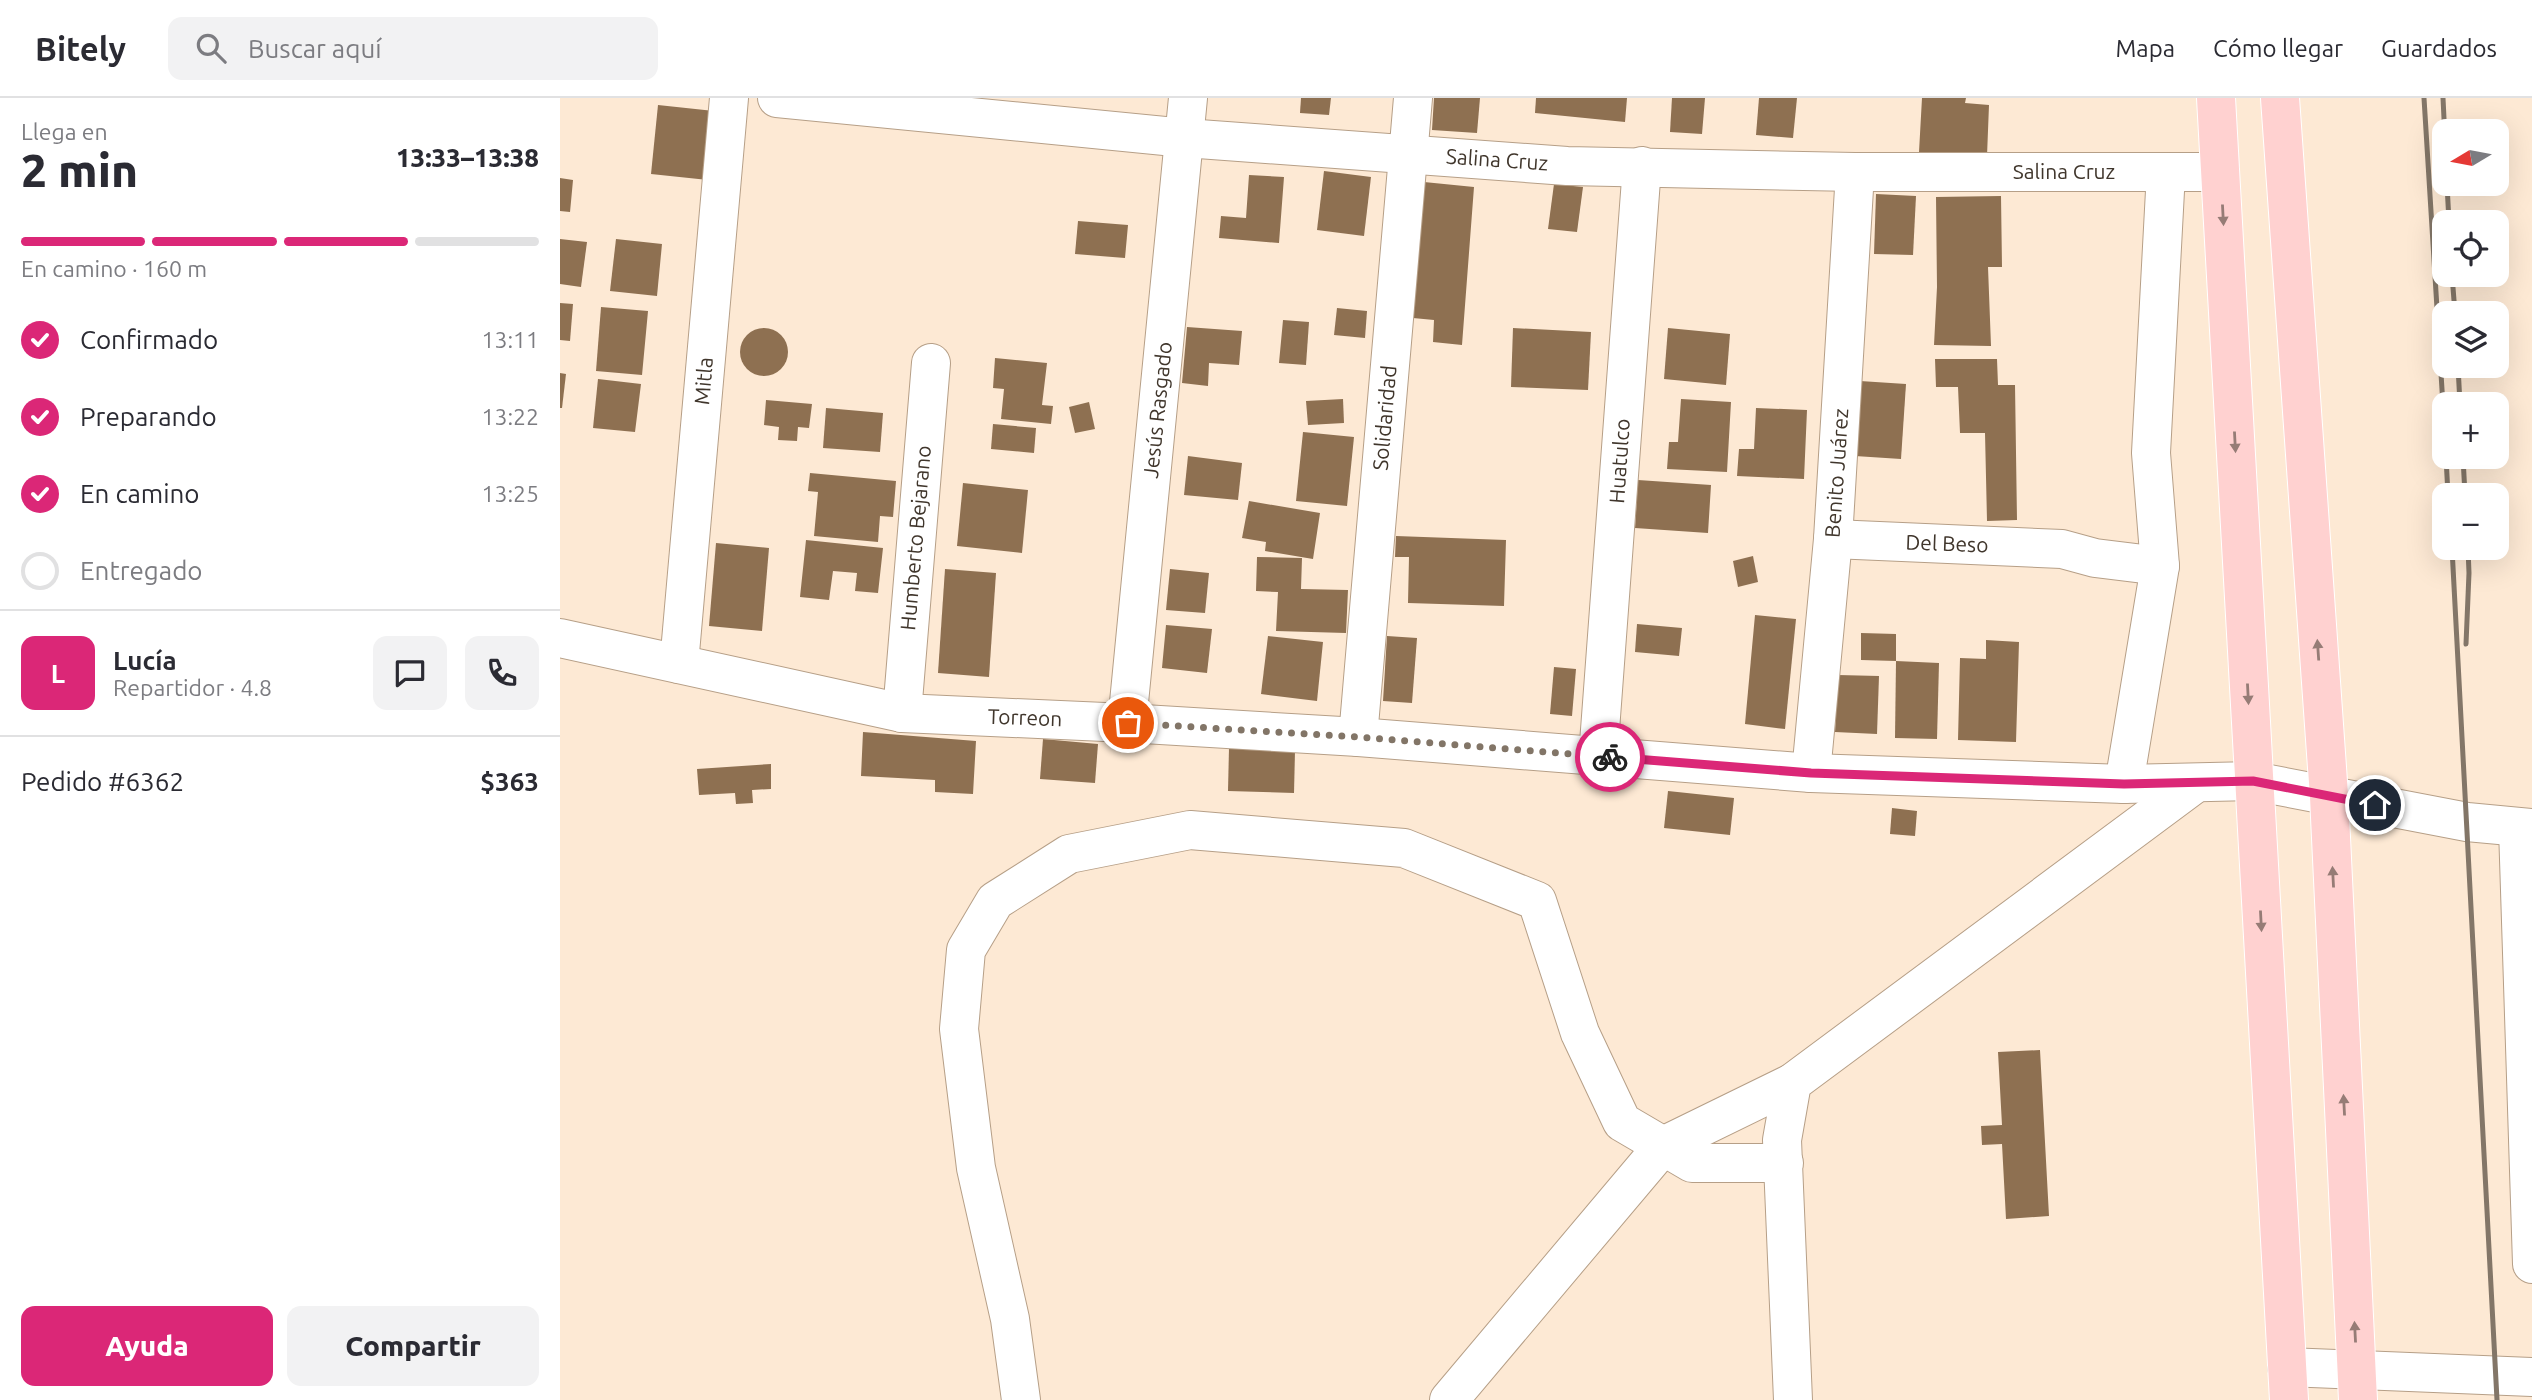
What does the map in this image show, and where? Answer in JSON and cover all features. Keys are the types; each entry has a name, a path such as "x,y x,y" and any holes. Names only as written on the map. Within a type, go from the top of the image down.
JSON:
{"main road":[{"path":"2217,98 2288,1383"},
{"path":"2280,98 2329,796 2357,1385"}],"street":[{"name":"Mitla","path":"679,664 729,98"},
{"name":"Salina Cruz","path":"777,98 1185,138 1567,166 1854,172 2220,172"},
{"name":"Jesús Rasgado","path":"1128,723 1188,98"},
{"name":"Solidaridad","path":"1357,737 1413,98"},
{"name":"Huatulco","path":"1598,757 1642,166"},
{"name":"Benito Juárez","path":"1811,773 1833,539 1854,172"},
{"path":"2124,784 2160,566 2151,453 2166,172"},
{"name":"Humberto Bejarano","path":"902,713 931,363"},
{"name":"Del Beso","path":"1833,539 2062,549 2095,558 2160,566"},
{"name":"Torreon","path":"560,638 902,713 1357,737 1811,773 2124,784 2253,781 2467,822 2525,828"},
{"path":"1449,1400 1663,1146 1792,1083 2196,783"},
{"path":"2525,828 2532,1264"},
{"path":"1021,1400 1010,1319 976,1168 959,1029 961,1002 966,950 995,901 1069,853 1189,830 1404,848 1537,901 1580,1033 1622,1122 1692,1163 1784,1163"},
{"path":"1792,1083 1782,1140 1793,1400"},
{"path":"2288,1383 2357,1385 2532,1377"}],"building":[{"path":"1301,98 1331,98 1329,115 1300,113"},
{"path":"1434,98 1480,98 1477,133 1432,130"},
{"path":"1536,98 1627,98 1625,122 1535,113"},
{"path":"1672,98 1705,98 1702,134 1670,132"},
{"path":"1759,98 1797,98 1793,138 1756,135"},
{"path":"1922,98 1966,98 1965,103 1989,105 1987,156 1919,152"},
{"path":"658,105 714,111 708,180 651,174"},
{"path":"1324,171 1371,177 1364,236 1317,230"},
{"path":"1249,175 1284,177 1279,243 1219,238 1221,216 1246,218"},
{"path":"560,178 573,180 570,212 560,211"},
{"path":"1424,182 1474,187 1462,345 1433,342 1434,320 1413,318"},
{"path":"1554,184 1583,187 1577,232 1548,229"},
{"path":"1876,194 1916,196 1913,255 1874,254"},
{"path":"2001,196 2002,267 1988,267 1991,346 1934,345 1937,287 1936,197"},
{"path":"1078,221 1128,225 1125,258 1075,254"},
{"path":"560,239 587,242 581,287 560,284"},
{"path":"616,239 662,244 657,296 610,291"},
{"path":"560,303 573,304 570,341 560,340"},
{"path":"601,307 648,311 642,375 596,371"},
{"path":"1337,308 1367,311 1365,338 1334,335"},
{"path":"1283,320 1309,322 1306,365 1279,363"},
{"path":"1187,327 1242,331 1239,365 1209,363 1208,386 1182,383"},
{"path":"764,328 773,329 781,335 787,343 787,361 781,369 773,375 764,376 755,375 747,369 741,361 740,352 741,343 747,335 755,329"},
{"path":"1513,328 1591,332 1588,390 1511,387"},
{"path":"1668,328 1730,334 1726,385 1664,379"},
{"path":"995,358 1047,363 1042,405 1053,406 1051,424 1001,419 1004,389 993,388"},
{"path":"1935,359 1997,359 1998,385 2015,385 2017,520 1987,521 1985,433 1960,433 1958,387 1936,387"},
{"path":"560,373 566,374 562,408 560,408"},
{"path":"598,379 641,384 635,432 593,428"},
{"path":"1860,381 1906,384 1901,459 1855,456"},
{"path":"1343,399 1344,423 1308,425 1306,401"},
{"path":"1681,399 1731,402 1727,472 1667,469 1669,442 1678,442"},
{"path":"766,400 812,404 809,428 798,427 797,441 778,440 779,427 764,425"},
{"path":"1089,402 1095,429 1075,433 1069,407"},
{"path":"826,408 883,413 880,452 823,448"},
{"path":"1756,408 1807,410 1804,479 1737,476 1739,449 1754,449"},
{"path":"993,424 1036,428 1034,453 991,449"},
{"path":"1303,432 1354,437 1347,506 1296,501"},
{"path":"1188,456 1242,463 1238,500 1184,495"},
{"path":"810,473 896,481 893,517 880,516 878,542 814,536 818,492 808,491"},
{"path":"1638,480 1711,485 1708,533 1635,528"},
{"path":"963,483 1028,490 1022,553 957,546"},
{"path":"1249,501 1320,513 1313,559 1265,551 1266,542 1242,538"},
{"path":"1396,536 1506,540 1504,606 1408,603 1409,557 1395,557"},
{"path":"806,540 883,548 878,593 855,591 857,573 833,571 829,600 800,597"},
{"path":"716,543 769,548 762,631 709,626"},
{"path":"1753,556 1758,582 1738,587 1733,561"},
{"path":"1257,557 1302,558 1301,589 1348,590 1346,633 1276,631 1278,592 1256,591"},
{"path":"945,569 996,573 989,677 938,673"},
{"path":"1170,569 1209,573 1205,613 1166,610"},
{"path":"1755,615 1796,619 1785,729 1745,724"},
{"path":"1637,624 1682,628 1679,656 1635,652"},
{"path":"1166,625 1212,629 1207,673 1162,668"},
{"path":"1861,633 1896,634 1896,661 1861,660"},
{"path":"1268,636 1323,642 1317,701 1261,694"},
{"path":"1387,636 1417,638 1412,703 1383,701"},
{"path":"1986,640 2019,642 2016,742 1958,740 1960,658 1986,659"},
{"path":"1896,661 1939,663 1937,739 1895,738"},
{"path":"1554,667 1576,669 1572,716 1550,714"},
{"path":"1838,675 1879,676 1877,734 1835,732"},
{"path":"863,732 976,741 973,794 935,792 935,780 861,776"},
{"path":"1043,739 1098,744 1095,783 1040,779"},
{"path":"1229,748 1295,751 1294,793 1228,791"},
{"path":"771,764 771,789 752,790 753,803 736,804 735,793 699,795 697,769"},
{"path":"1668,791 1734,798 1730,835 1664,828"},
{"path":"1892,808 1917,811 1915,836 1890,834"},
{"path":"2040,1050 2049,1216 2006,1219 2002,1144 1982,1145 1981,1126 2002,1125 1998,1052"}],"railway":[{"path":"2424,98 2442,392"},
{"path":"2443,98 2444,119"},
{"path":"2448,196 2448,210"},
{"path":"2453,287 2454,301"},
{"path":"2459,378 2459,392"},
{"path":"2447,469 2447,483"},
{"path":"2464,469 2464,483"},
{"path":"2453,560 2497,1400"},
{"path":"2466,644 2468,560"}],"way so far":[{"path":"1128,723 1357,737 1610,757"}],"route":[{"path":"1610,757 1811,773 2124,784 2253,781 2375,805"}]}
